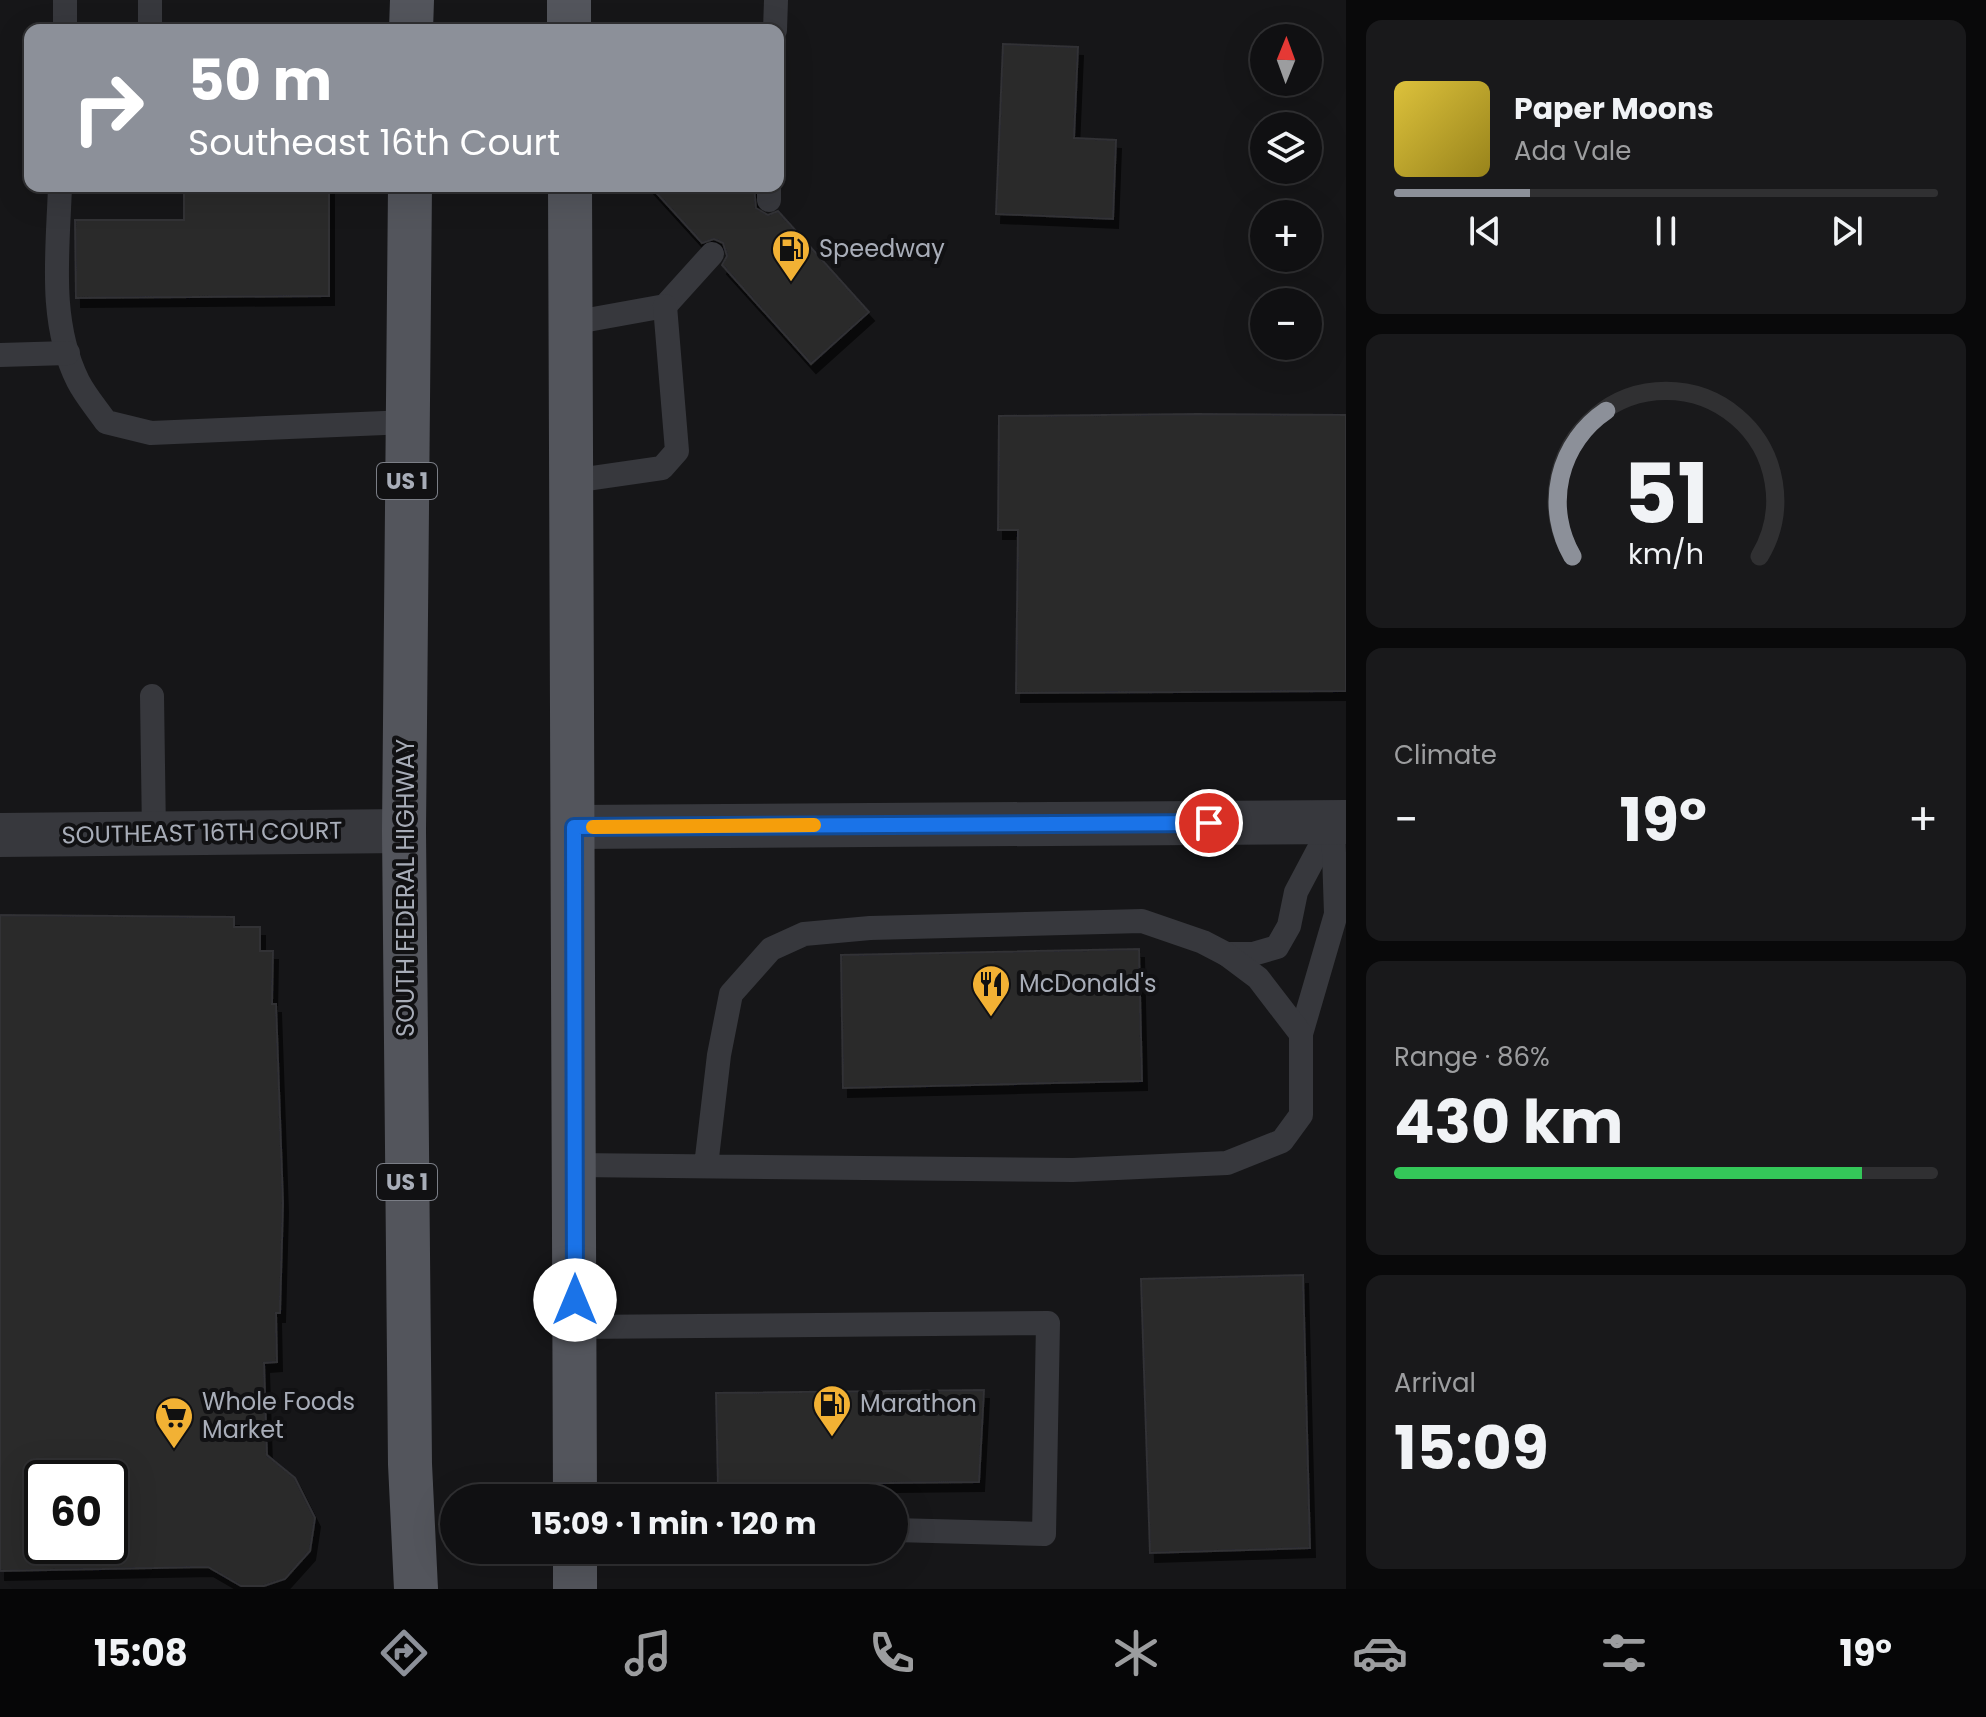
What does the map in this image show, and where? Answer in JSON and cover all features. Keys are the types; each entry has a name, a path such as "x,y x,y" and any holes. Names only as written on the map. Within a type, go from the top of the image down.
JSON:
{"main road":[{"path":"411,24 412,0"},
{"path":"569,0 569,24"},
{"name":"SOUTH FEDERAL HIGHWAY","path":"410,192 404,831 410,1464 416,1589"},
{"path":"570,192 575,1484"},
{"path":"575,1564 575,1589"}],"street":[{"path":"574,827 1340,822"},
{"name":"SOUTHEAST 16TH COURT","path":"0,835 404,831"}],"lane":[{"path":"65,0 65,24"},
{"path":"150,0 150,24"},
{"path":"775,24 776,0"},
{"path":"60,192 57,291 62,336 78,381 106,422 151,433 408,422"},
{"path":"571,323 665,306 712,254"},
{"path":"572,481 662,468 677,451 665,306"},
{"path":"0,355 68,353"},
{"path":"152,696 154,834"},
{"path":"1226,954 1253,954 1277,947 1289,926 1296,892 1340,822"},
{"path":"575,1165 1073,1170 1227,1163 1282,1141 1301,1115 1301,1034 1336,914 1340,822"},
{"path":"706,1166 719,1055 731,994 771,949 804,934 870,928 1142,921 1203,942 1226,954 1258,978 1301,1034"},
{"path":"575,1327 1048,1323 1044,1534 908,1530"}],"building":[{"path":"1003,44 1078,47 1074,138 1116,140 1113,219 996,214"},
{"path":"184,192 329,192 329,296 76,298 75,220 184,220"},
{"name":"Speedway","path":"655,192 755,192 756,208 768,215 778,211 869,312 811,364 722,265 727,256 723,243 714,239 702,243"},
{"path":"1346,415 1346,691 1016,693 1018,530 998,530 999,416"},
{"path":"0,915 234,917 234,927 260,927 260,951 273,951 272,1004 276,1004 283,1203 280,1313 276,1313 277,1362 264,1363 267,1455 295,1478 315,1518 310,1551 285,1579 264,1586 241,1586 208,1567 0,1571"},
{"name":"McDonald's","path":"1139,949 1142,1081 843,1088 841,955"},
{"path":"1303,1275 1310,1548 1150,1553 1141,1279"},
{"path":"984,1390 979,1482 718,1484 716,1393"}],"slow traffic":[{"path":"593,827 814,825"}],"place":[{"name":"Speedway","path":"791,283"},
{"name":"McDonald's","path":"991,1018"},
{"name":"Marathon","path":"832,1438"},
{"name":"Whole Foods Market","path":"174,1450"}],"route":[{"path":"575,1300 574,827 1209,823"}]}
